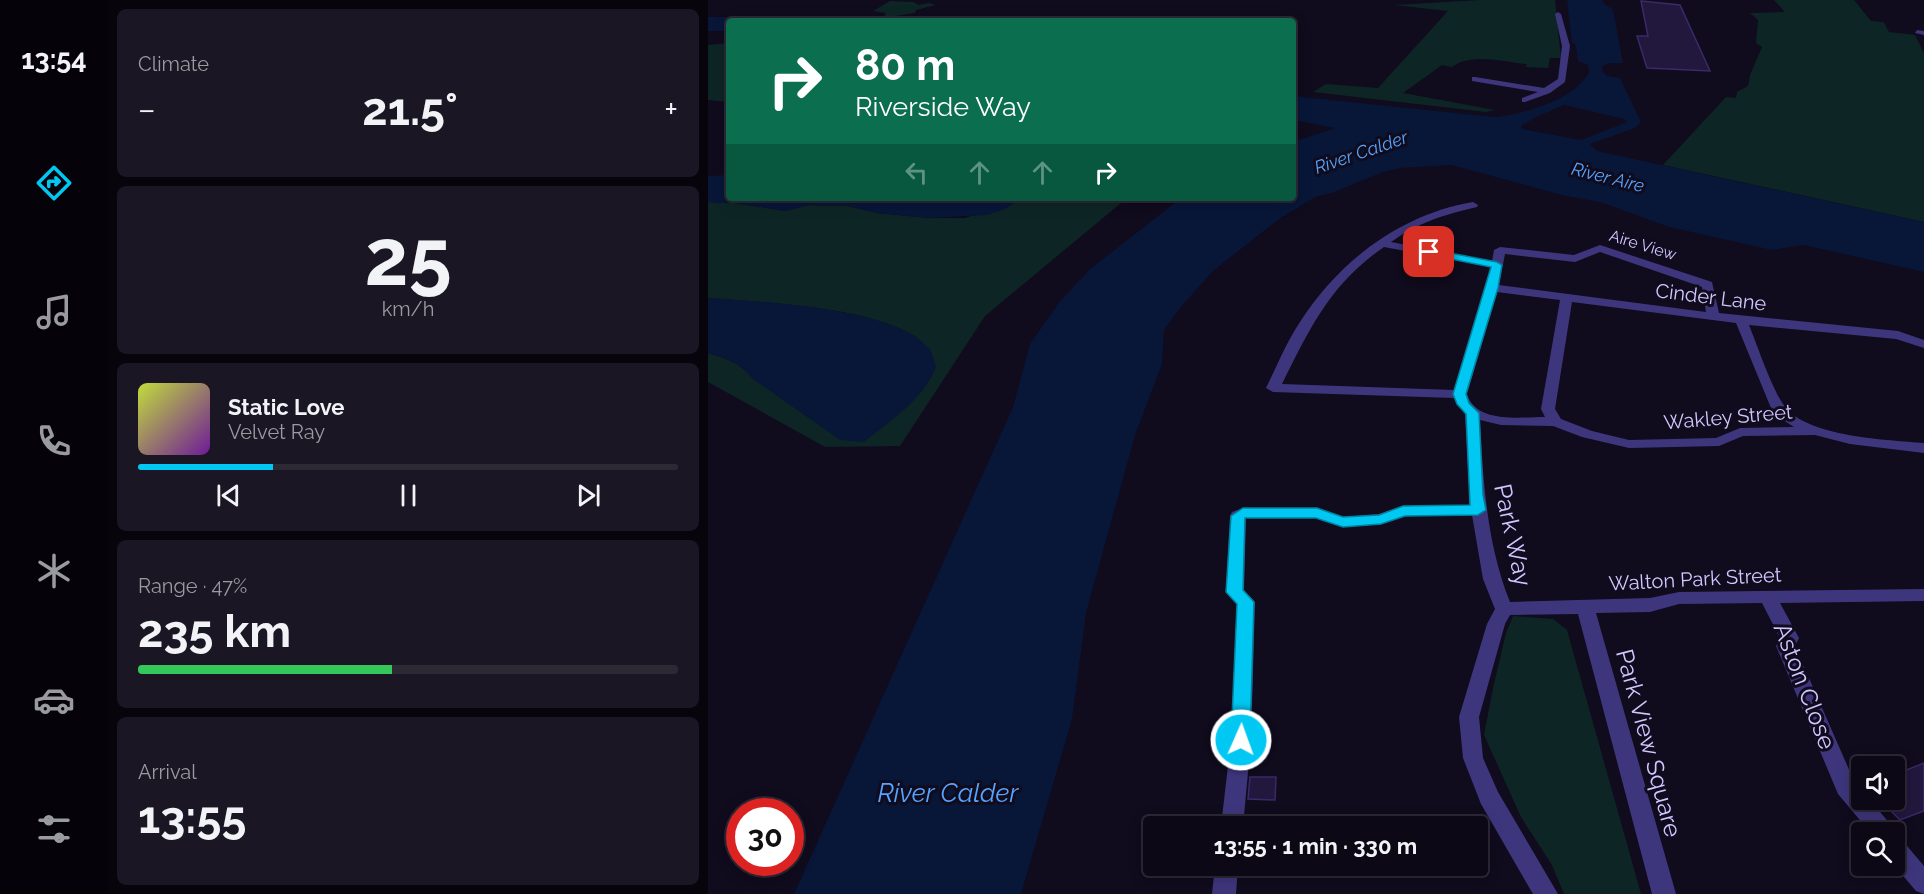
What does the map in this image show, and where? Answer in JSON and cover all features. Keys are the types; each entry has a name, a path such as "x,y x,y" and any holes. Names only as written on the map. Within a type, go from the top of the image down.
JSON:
{"street":[{"path":"1525,100 1547,91 1562,80 1566,46 1558,14"},
{"path":"1475,79 1547,91"},
{"path":"1384,244 1497,265 1460,394 1273,388 1306,322 1351,267 1384,244 1419,220 1454,206 1473,205"},
{"name":"Aire View","path":"1497,265 1500,250 1575,260 1600,248 1708,285 1713,317"},
{"name":"Cinder Lane","path":"1492,288 1741,321 1898,335 1924,344"},
{"path":"1472,413 1492,419 1551,416 1568,298"},
{"path":"1741,321 1781,412 1814,431 1867,443 1924,448"},
{"name":"Park Way","path":"1460,394 1463,404 1472,413 1478,510 1492,579 1504,609 1496,624 1469,717 1473,758 1489,797 1546,894"},
{"name":"Wakley Street","path":"1551,416 1587,434 1629,444 1719,442 1740,432 1814,431"},
{"path":"1233,816 1241,740 1246,602 1234,592 1238,516 1243,513 1317,513 1343,522 1381,519 1403,511 1478,510"},
{"name":"Walton Park Street","path":"1504,609 1650,605 1679,598 1924,596"},
{"name":"Aston Close","path":"1768,597 1790,638 1785,646 1845,787 1875,822"},
{"name":"Park View Square","path":"1585,606 1664,894"},
{"path":"1905,860 1924,883"},
{"path":"1224,894 1226,876"},
{"path":"1916,894 1924,891"}],"green space":[{"path":"1481,0 1555,0 1561,58 1550,58 1548,68 1526,67 1527,64 1488,59 1468,60 1452,67 1442,65 1403,93 1495,110 1486,112 1313,92 1326,84 1378,88 1448,11 1394,5"},
{"path":"1774,0 1854,0 1871,21 1884,22 1889,32 1915,35 1924,53 1924,222 1663,165 1726,97 1736,98 1737,92 1748,86 1750,75 1762,47 1756,43 1758,20 1750,13 1785,12"},
{"path":"890,1 936,5 916,10 915,13 883,18 886,13 873,11"},
{"path":"726,43 726,102 708,100 708,45"},
{"path":"1123,201 985,316 900,446 825,447 708,382 708,353 733,362 753,379 930,350 915,336 892,325 868,318 785,304 708,298 708,202 735,203 786,211 808,205 848,206 877,213 930,218 965,218 1014,202"},
{"path":"1513,616 1553,619 1567,630 1641,894 1564,894 1552,865 1521,817 1484,735 1506,633"}],"water":[{"name":"River Calder","path":"1567,0 1602,0 1605,5 1613,9 1623,63 1610,63 1602,66 1603,72 1607,76 1620,78 1641,122 1635,128 1590,144 1597,151 1924,222 1924,272 1804,245 1772,250 1669,227 1600,202 1566,196 1451,165 1401,168 1383,172 1332,193 1317,196 1279,219 1213,271 1179,309 1164,330 1162,364 1135,435 1086,613 1072,719 1021,894 794,894 1013,407 1030,344 1060,301 1089,270 1177,201 1296,201 1296,141 1335,128 1296,121 1296,96 1493,117 1505,116 1547,104 1572,91 1589,72 1588,65 1578,61 1576,45 1572,43","holes":["1564,105 1624,119 1627,122 1581,140 1523,129 1521,126"]},
{"path":"708,17 825,18 726,18 726,31 708,31"},
{"path":"726,175 726,201 1015,202 1005,209 987,215 930,218 877,213 848,206 808,205 786,211 735,203 708,202 708,176"},
{"path":"708,298 760,301 826,309 889,324 913,335 929,349 936,367 931,379 915,399 864,442 840,440 753,379 738,365 708,353"}],"building":[{"path":"1641,1 1680,5 1710,71 1647,68 1637,36 1648,36"},
{"path":"1924,763 1924,811 1900,820 1890,810 1905,810 1905,771"},
{"path":"1250,777 1276,777 1275,800 1248,799"}],"route":[{"path":"1241,740 1246,602 1234,592 1238,516 1243,513 1317,513 1343,522 1381,519 1403,511 1478,510 1472,413 1463,404 1460,394 1497,265 1429,252"}],"water label":[{"name":"River Aire","path":"1608,177"}]}
